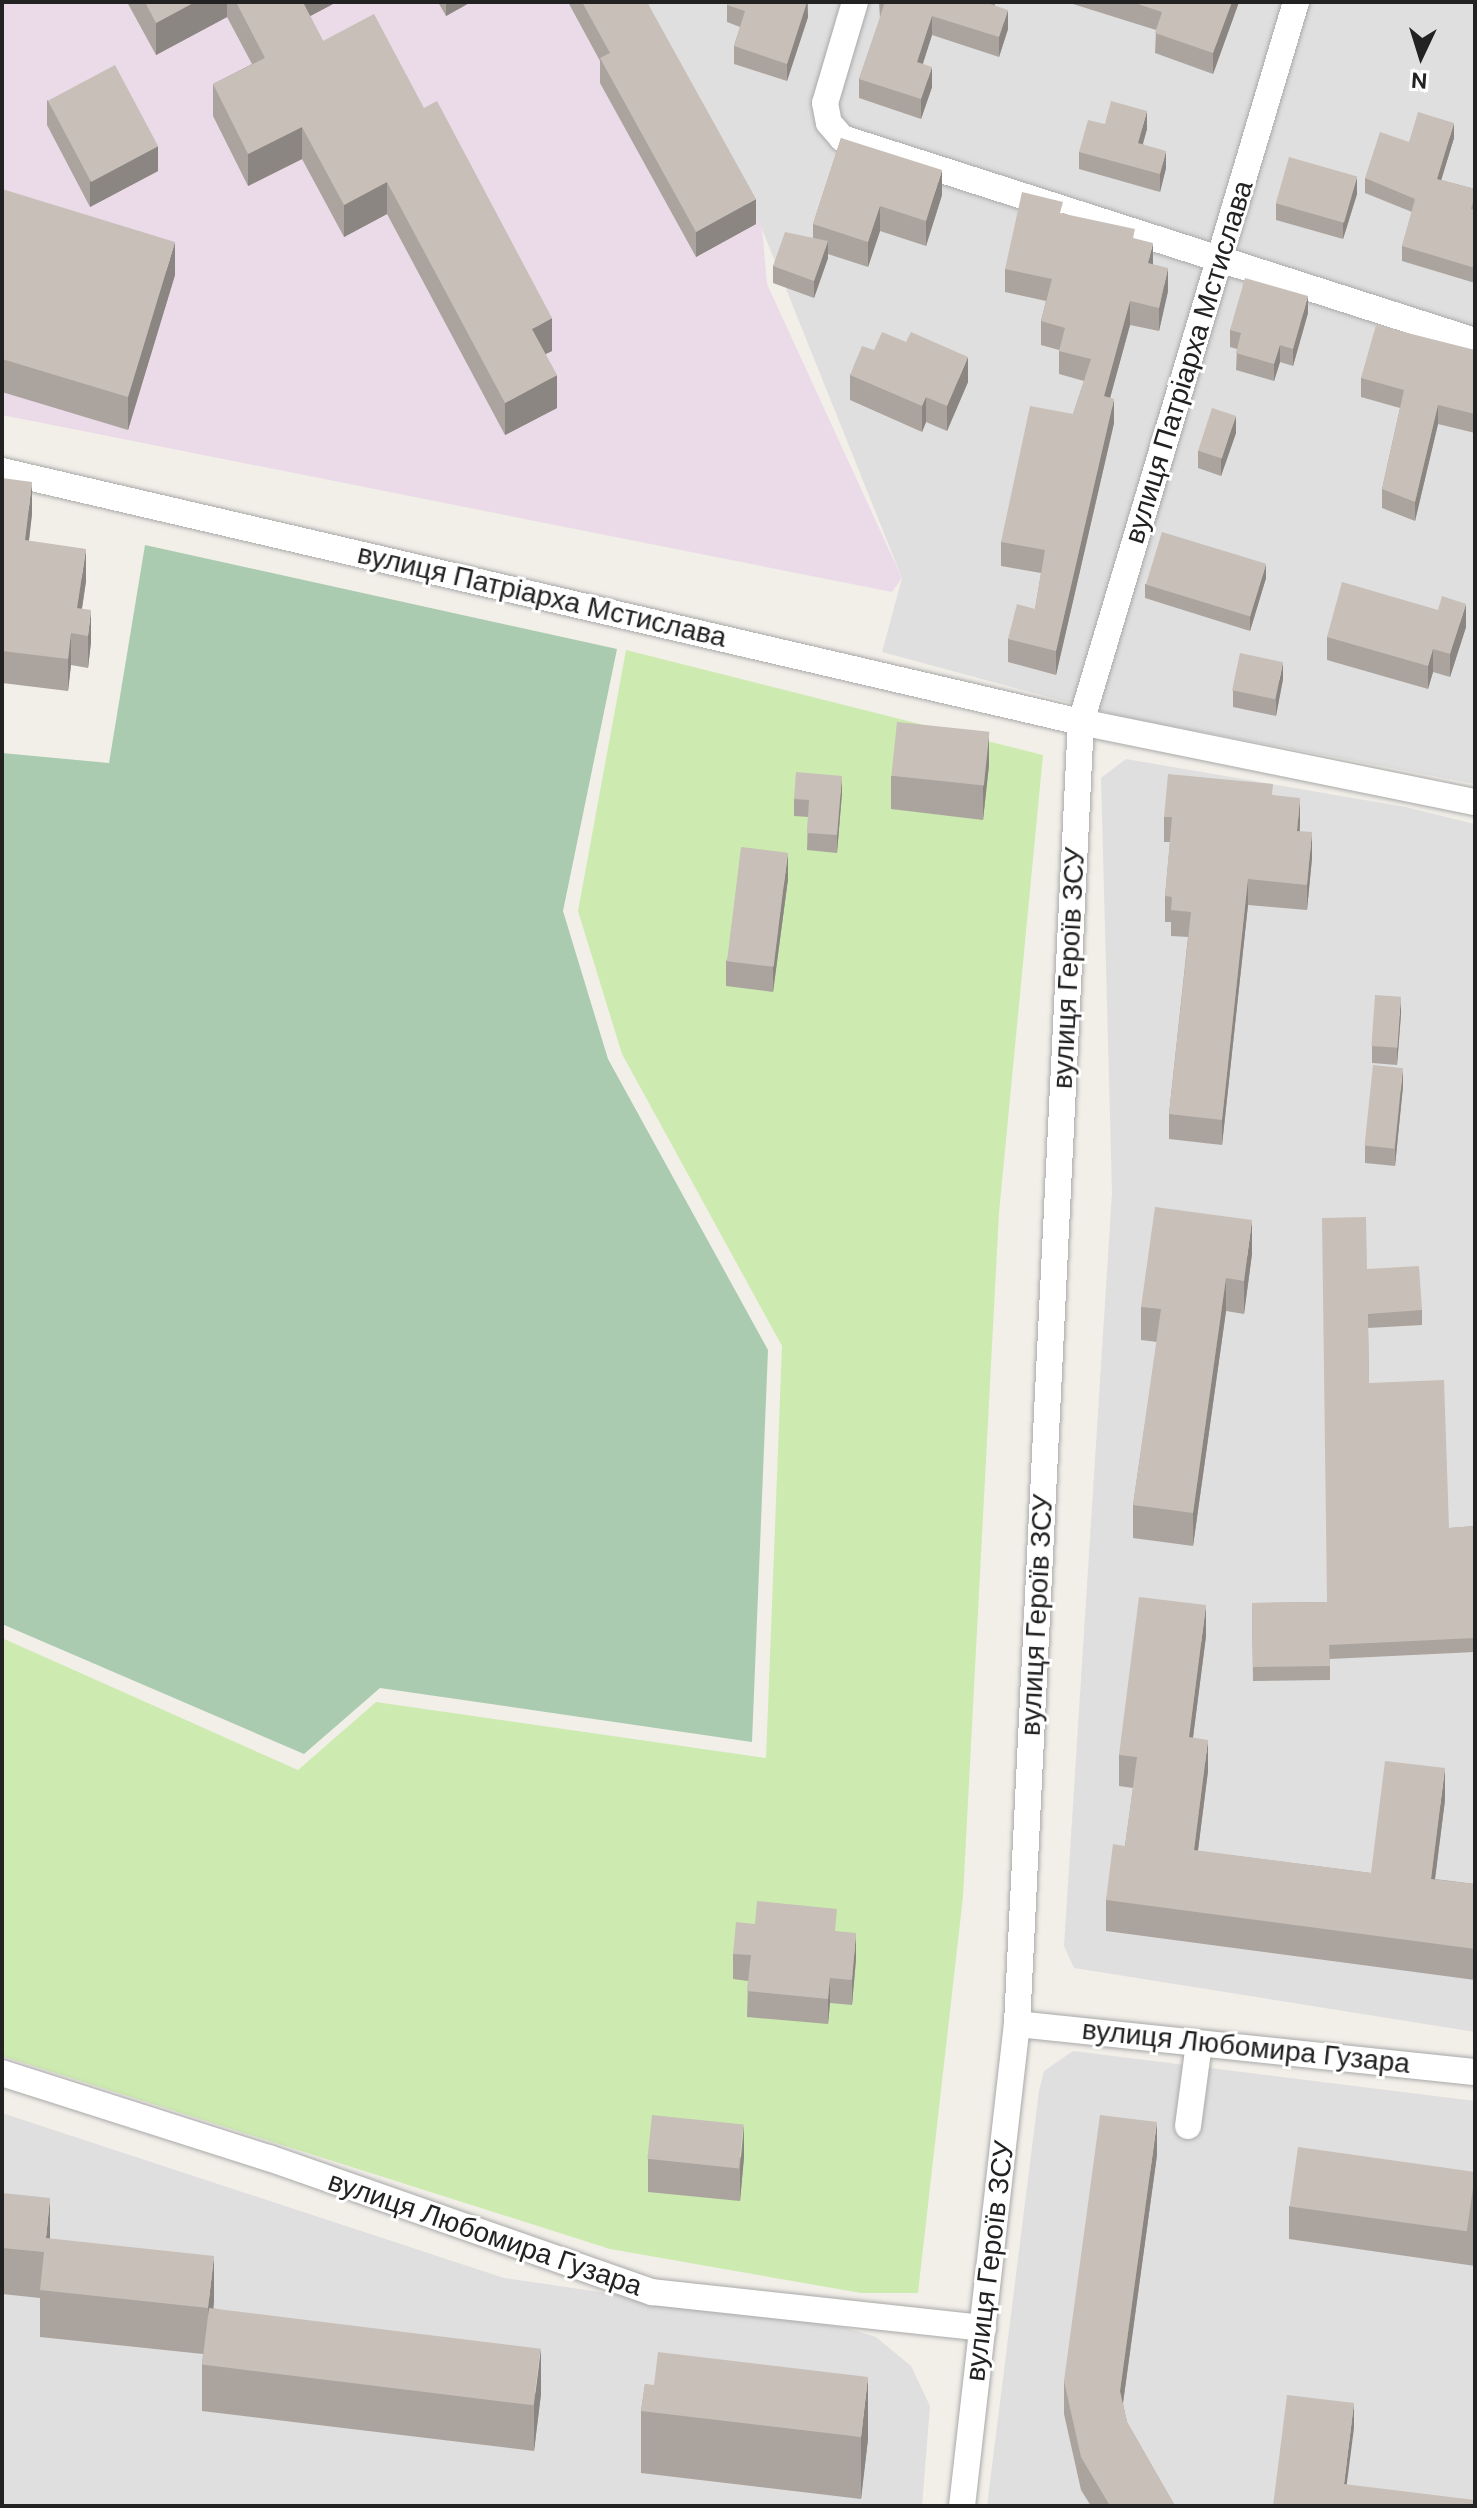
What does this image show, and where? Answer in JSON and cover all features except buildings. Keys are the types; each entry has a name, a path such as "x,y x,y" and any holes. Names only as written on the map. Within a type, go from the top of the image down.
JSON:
{"street":[{"path":"855,2 825,103 829,123 842,138 1475,341"},
{"name":"вулиця Патріарха Мстислава","path":"1081,722 1296,2"},
{"name":"вулиця Патріарха Мстислава","path":"2,471 1081,722 1475,802"},
{"name":"вулиця Героїв ЗСУ","path":"962,2506 1017,2024 1081,722"},
{"name":"вулиця Любомира Гузара","path":"1017,2024 1475,2072"},
{"path":"1188,2126 1199,2044"},
{"name":"вулиця Любомира Гузара","path":"2,2073 269,2158 652,2292 983,2328"}],"shaded area":[{"path":"2,2 636,2 762,228 767,284 902,578 892,592 2,415"},
{"path":"635,2 1475,2 1475,784 1119,716 882,652 902,578 762,229"},
{"path":"1126,759 1405,807 1475,824 1475,2032 1074,1968 1064,1946 1112,1193 1101,778"},
{"path":"1073,2051 1475,2101 1475,2506 987,2506 1039,2091 1044,2071"},
{"path":"2,2113 504,2278 847,2328 876,2337 911,2366 930,2406 922,2506 2,2506"}],"green space":[{"path":"145,545 617,649 563,911 608,1059 768,1350 752,1742 380,1688 304,1754 2,1624 2,753 109,763"},
{"path":"626,650 1043,755 999,1213 963,1897 918,2293 861,2293 610,2249 2,2056 2,1638 298,1770 376,1702 766,1758 782,1346 622,1054 578,911"}]}
